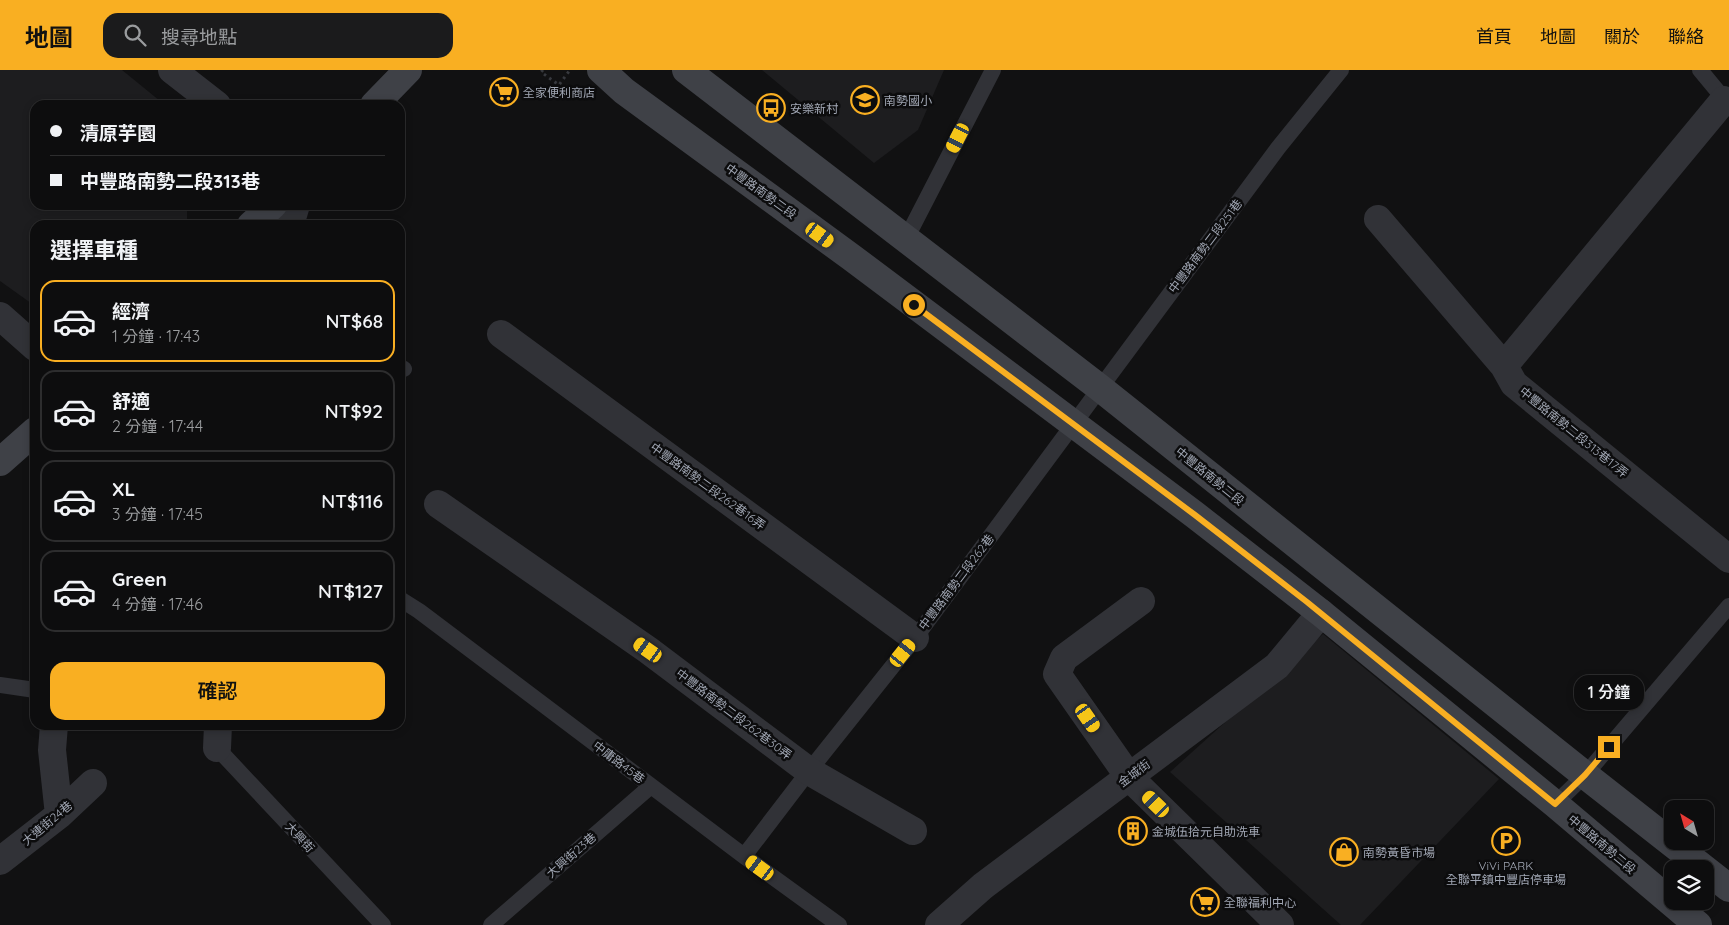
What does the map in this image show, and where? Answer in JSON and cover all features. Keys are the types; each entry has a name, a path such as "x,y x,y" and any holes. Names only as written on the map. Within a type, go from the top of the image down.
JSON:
{"main road":[{"path":"379,100 408,70"},
{"name":"中豐路南勢二段","path":"601,70 624,91 851,257 1195,515 1321,614 1555,804 1698,925"},
{"name":"中豐路南勢二段","path":"686,70 1100,388 1729,888"},
{"path":"256,220 268,210"},
{"path":"0,462 30,435"}],"street":[{"path":"172,70 211,100"},
{"path":"1504,366 1726,102"},
{"name":"中豐路南勢二段313巷17弄","path":"1378,219 1504,366 1514,384 1729,559"},
{"path":"0,316 30,343"},
{"name":"中豐路南勢二段262巷16弄","path":"501,334 915,638"},
{"name":"中豐路南勢二段262巷30弄","path":"438,504 648,650 809,771 914,831"},
{"path":"1141,601 1064,658 1057,674 1129,777 1280,925"},
{"name":"金城街","path":"939,925 983,886 1277,666 1321,614"},
{"path":"54,730 52,750 59,815"},
{"name":"大連街24巷","path":"0,861 59,815 93,783"}],"lane":[{"path":"906,239 993,70"},
{"name":"中豐路南勢二段251巷","path":"1073,425 1278,148 1341,70"},
{"path":"1700,70 1726,102"},
{"name":"中豐路南勢二段262巷","path":"744,856 915,638 1073,425"},
{"name":"中庸路45巷","path":"405,602 838,925"},
{"path":"1555,804 1585,775 1729,606"},
{"path":"0,685 30,689"},
{"name":"大興街","path":"217,737 383,925"},
{"name":"大興街23巷","path":"491,925 651,786"}],"path":[{"path":"543,70 541,72 559,85 570,70"}],"shaded area":[{"path":"0,70 122,70 159,100 30,100 30,210 187,210 187,220 30,220 30,302 0,281"},
{"name":"南勢國小","path":"762,70 944,70 918,130 874,163"},
{"name":"南勢黃昏市場","path":"1323,634 1499,779 1360,925 1341,925 1170,772"}],"place":[{"name":"全家便利商店","path":"504,92"},
{"name":"南勢國小","path":"865,100"},
{"name":"安樂新村","path":"771,108"},
{"name":"金城伍拾元自助洗車","path":"1133,831"},
{"name":"ViVi PARK 全聯平鎮中豐店停車場","path":"1506,841"},
{"name":"南勢黃昏市場","path":"1344,852"},
{"name":"全聯福利中心","path":"1205,902"}],"route":[{"path":"914,305 1195,515 1307,602 1555,804 1585,775 1609,747"}]}
